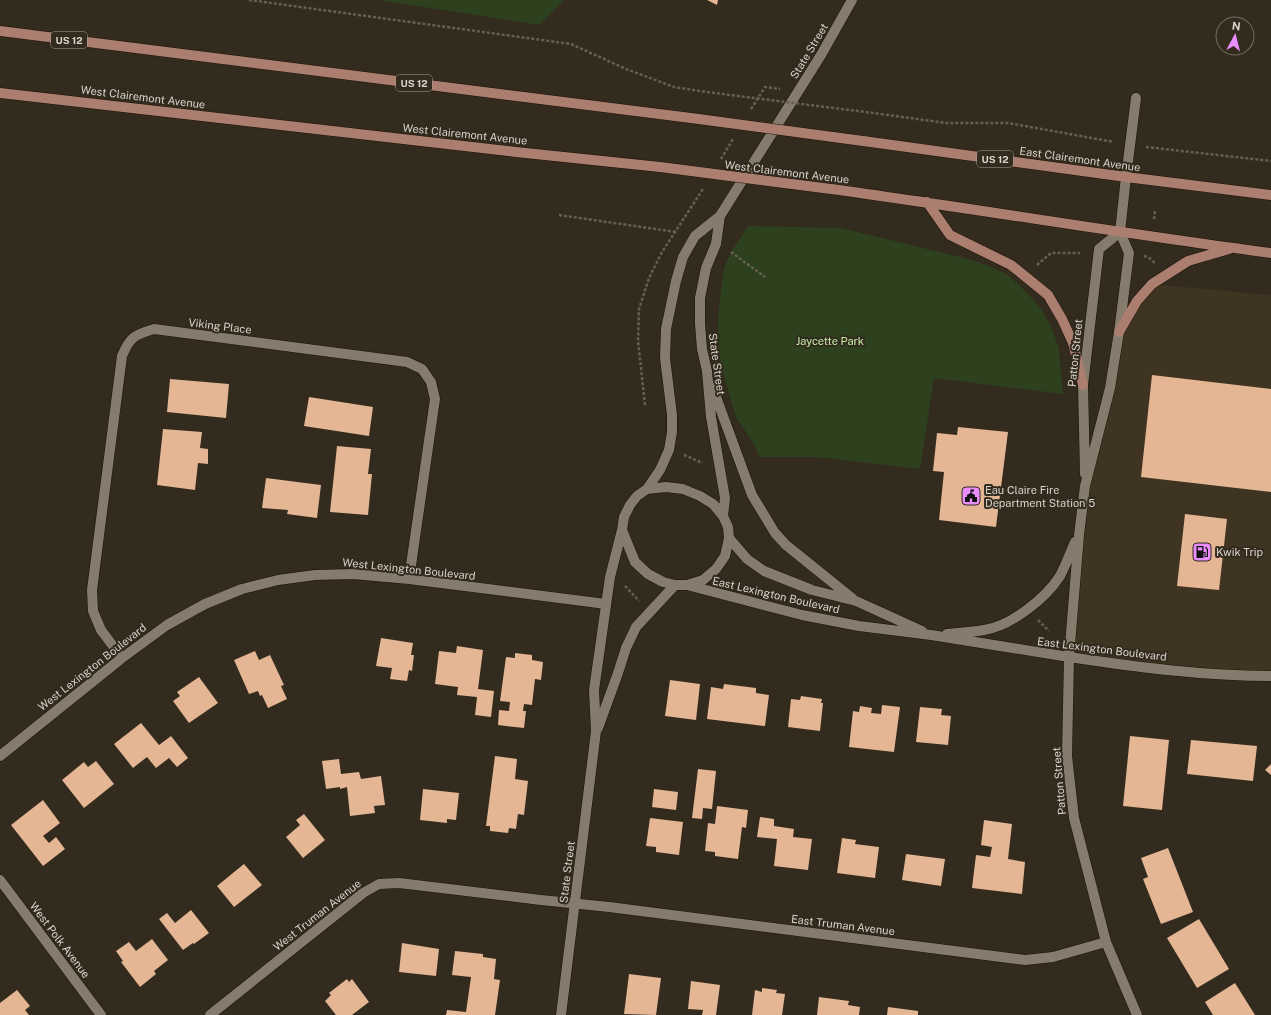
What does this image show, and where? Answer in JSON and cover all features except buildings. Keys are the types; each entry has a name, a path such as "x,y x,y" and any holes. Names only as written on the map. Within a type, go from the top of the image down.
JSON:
{"main road":[{"name":"State Street","path":"647,489 660,470 669,450 672,432 672,415 665,358 666,329 676,281 683,258 695,236 720,216 822,55 852,0"},
{"name":"East Clairemont Avenue","path":"0,31 691,118 1126,177 1271,195"},
{"name":"West Clairemont Avenue","path":"0,93 660,167 927,202"},
{"path":"1120,232 1136,98"},
{"path":"927,202 1120,232 1271,253"},
{"path":"927,202 950,235 1011,265 1048,295 1062,318 1073,344 1083,385"},
{"name":"State Street","path":"720,216 716,244 706,268 700,298 700,324 702,349 707,371 711,417 725,498 723,516"},
{"name":"Patton Street","path":"1085,486 1083,385 1100,248 1120,232 1129,252 1110,388 1085,486 1079,535 1069,657 1067,756 1074,818 1106,942 1137,1015"},
{"path":"1119,332 1137,301 1152,284 1188,261 1232,248"},
{"name":"Viking Place","path":"122,658 101,630 93,611 92,590 122,356 128,342 139,334 154,329 407,362 422,369 431,382 435,399 408,579"},
{"path":"707,371 752,495 775,533 786,544 856,601"},
{"path":"666,486 683,489 700,496 713,504 723,516 728,527 729,538 725,556 716,569 703,580 687,585 674,585 663,582 648,574 635,562 622,530 624,517 630,505 637,496 647,489 666,486"},
{"name":"State Street","path":"562,1015 596,732 594,690 610,577 622,530"},
{"name":"East Lexington Boulevard","path":"729,538 747,558 764,571 812,590 856,601 931,635 985,630 1008,622 1028,609 1044,596 1060,576 1079,535"},
{"name":"West Lexington Boulevard","path":"0,756 122,658 167,625 205,604 242,590 278,580 315,575 353,574 408,579 606,604"},
{"name":"State Street","path":"596,732 626,648 636,627 674,585"},
{"name":"East Lexington Boulevard","path":"687,585 802,615 859,626 931,635 1150,668 1239,676 1271,676"},
{"name":"West Polk Avenue","path":"0,880 101,1015"},
{"name":"West Truman Avenue","path":"210,1015 363,892 379,884 399,883 576,904"},
{"name":"East Truman Avenue","path":"576,904 1025,960 1053,957 1106,942"}],"path":[{"path":"249,0 571,44 626,69 674,87 946,123 1008,123 1130,145 1271,161"},
{"path":"1154,219 1155,209"},
{"path":"559,215 676,232"},
{"path":"730,252 765,277"},
{"path":"1036,266 1051,253 1080,253"},
{"path":"1143,255 1158,265"},
{"path":"681,454 700,462 709,462"},
{"path":"624,586 642,604"}],"shaded area":[{"path":"1152,284 1271,295 1271,676 1069,657 1079,535 1119,332"}],"green space":[{"path":"378,0 564,0 540,25"},
{"name":"Jaycette Park","path":"748,226 841,228 964,258 987,265 1008,275 1042,310 1052,329 1059,349 1063,394 934,378 920,469 818,457 760,457 752,441 736,417 724,377 719,353 719,306 724,268 731,252"}],"place":[{"name":"Eau Claire Fire Department Station 5","path":"971,496"},
{"name":"Kwik Trip","path":"1202,552"}]}
